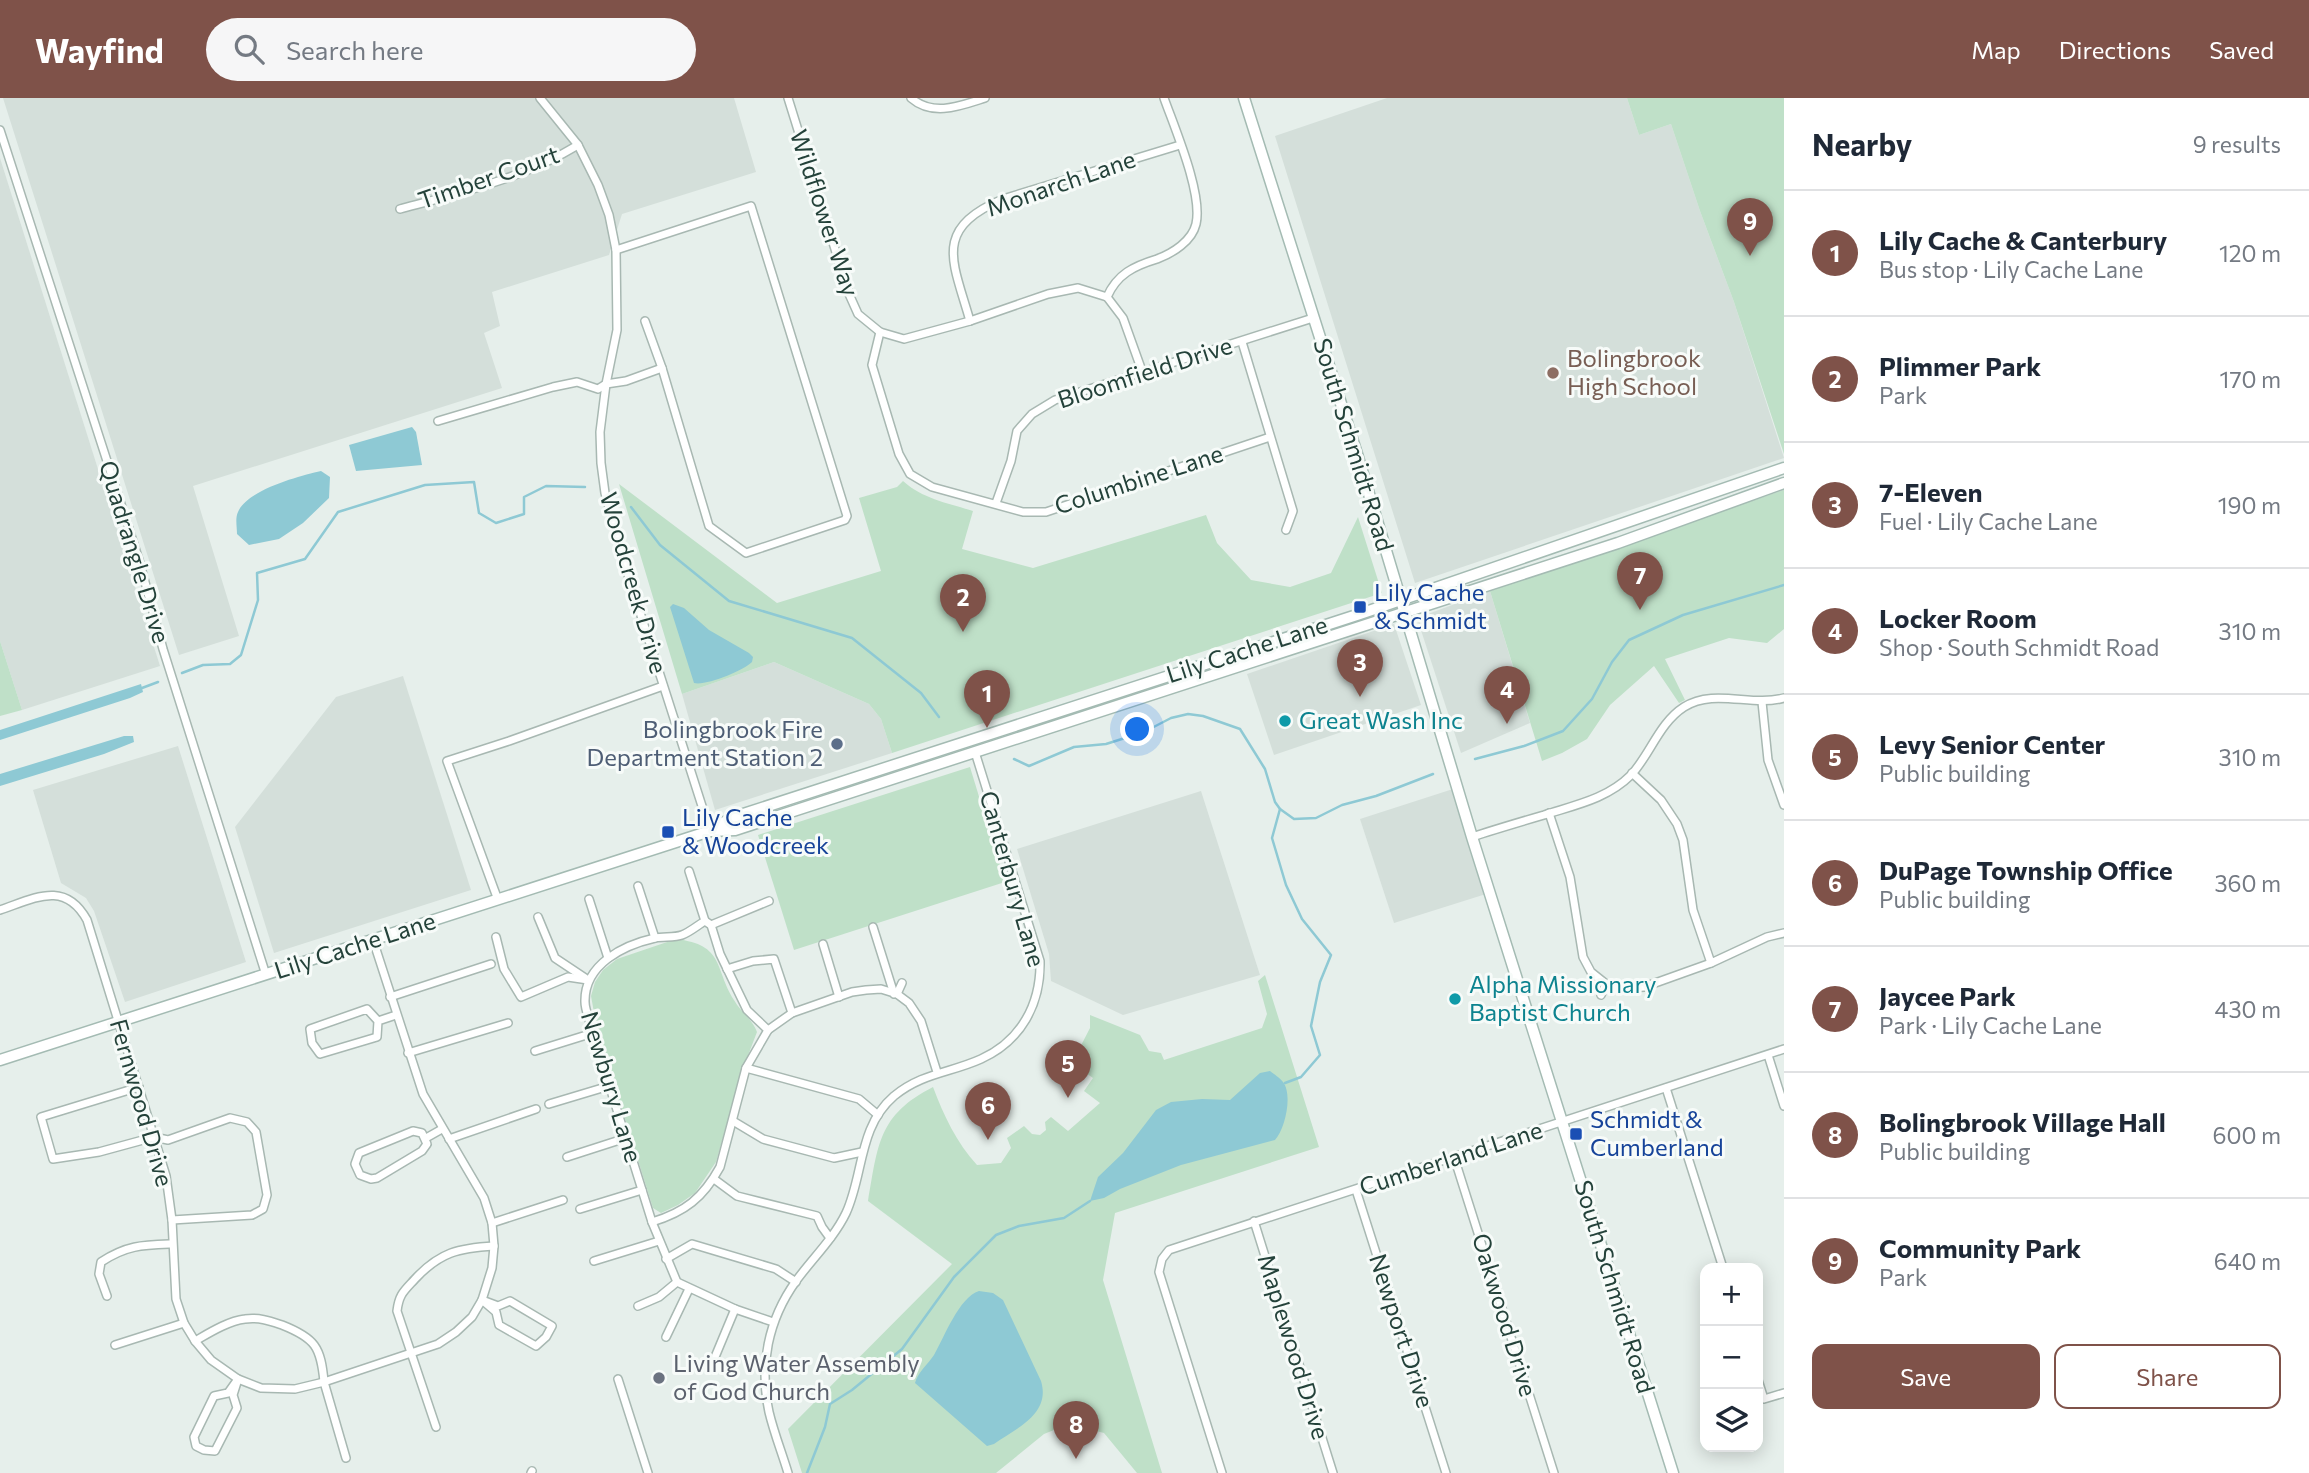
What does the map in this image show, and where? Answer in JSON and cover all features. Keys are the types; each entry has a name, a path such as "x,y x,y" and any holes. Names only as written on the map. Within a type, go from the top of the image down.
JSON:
{"street":[{"name":"Woodcreek Drive","path":"540,98 578,145 606,206 616,250 617,330 600,432 605,493 710,831"},
{"name":"Wildflower Way","path":"789,98 849,294 858,314 880,332"},
{"path":"911,98 918,104 937,109 958,107 985,98"},
{"path":"1107,297 1112,286 1123,274 1178,247 1189,239 1196,225 1195,195 1164,98"},
{"name":"South Schmidt Road","path":"1244,98 1472,837 1673,1473"},
{"name":"Quadrangle Drive","path":"0,130 139,560 163,649 266,975"},
{"name":"Timber Court","path":"400,209 514,175 552,161 578,145"},
{"name":"Monarch Lane","path":"970,321 953,258 955,239 961,225 980,209 1003,199 1180,145"},
{"path":"616,250 751,206 847,518 746,554 709,526 662,368 645,321"},
{"path":"880,332 904,339 970,321 1048,294 1078,288 1107,297 1123,318 1142,371"},
{"name":"Bloomfield Drive","path":"996,503 1011,461 1017,431 1032,414 1055,400 1313,318"},
{"name":"Columbine Lane","path":"880,332 872,365 899,454 910,474 932,487 1023,512 1046,512 1270,437"},
{"path":"1242,342 1293,511 1286,530"},
{"path":"438,421 553,387 577,382 598,389 606,384 626,381 662,368"},
{"name":"Lily Cache Lane","path":"0,1060 119,1024 710,831 731,818 1401,600 1784,468"},
{"name":"Lily Cache Lane","path":"710,831 735,830 1405,613 1618,543 1784,483"},
{"path":"498,900 447,761 663,686"},
{"path":"1472,837 1600,797 1615,788 1632,774 1667,723 1684,707 1703,699 1762,702 1784,698"},
{"path":"1762,702 1768,760 1784,805"},
{"path":"971,740 975,752"},
{"name":"Canterbury Lane","path":"788,1473 769,1413 765,1379 773,1322 796,1282 846,1212 868,1133 892,1097 937,1072 981,1059 1006,1044 1035,1006 1041,979 1040,961 975,752"},
{"path":"1632,774 1661,800 1677,824 1683,839 1693,910 1711,963"},
{"path":"1549,813 1570,877 1583,957 1591,972 1606,984 1618,989 1644,987 1711,963 1767,937 1784,933"},
{"path":"689,871 727,970 747,1010 768,1030"},
{"path":"638,886 655,938"},
{"name":"Fernwood Drive","path":"0,910 47,894 67,898 80,906 87,920 166,1177 172,1220 176,1299 184,1322 211,1360 238,1379 261,1388 295,1389 324,1382 438,1344 472,1317 482,1300 492,1268 492,1223 484,1198 423,1094 373,940"},
{"path":"589,899 608,958"},
{"name":"Newbury Lane","path":"677,1282 652,1222 593,1033 584,1002 589,980 608,958 621,950 655,938 681,935 769,901"},
{"path":"538,917 555,958 589,980"},
{"path":"873,927 895,994"},
{"path":"496,937 504,968 521,997 568,977 589,980"},
{"path":"823,944 839,997"},
{"path":"727,970 753,961 774,959 792,1013"},
{"path":"390,997 491,964"},
{"path":"895,994 902,983"},
{"path":"1601,995 1606,984"},
{"path":"652,1222 674,1215 696,1200 714,1179 720,1167 746,1068 768,1030 792,1013 866,990 881,989 895,994 909,1003 921,1021 937,1072"},
{"path":"367,1009 378,1021 377,1037 320,1054 312,1043 310,1029 367,1009"},
{"path":"378,1021 396,1015"},
{"path":"408,1053 508,1023"},
{"path":"535,1051 593,1033"},
{"name":"Cumberland Lane","path":"1222,1473 1159,1272 1162,1259 1169,1250 1784,1049"},
{"path":"1768,1055 1784,1106"},
{"path":"746,1068 859,1099 878,1115"},
{"path":"549,1104 609,1086"},
{"path":"139,1087 41,1117 53,1159 99,1152 154,1137 168,1140 230,1118 247,1122 256,1132 267,1195 263,1209 252,1215 172,1220"},
{"path":"1666,1088 1721,1263"},
{"path":"449,1139 537,1109"},
{"path":"733,1121 764,1139 834,1157 862,1152"},
{"path":"426,1138 442,1129"},
{"path":"413,1131 422,1133 426,1138 427,1144 422,1151 377,1178 365,1178 357,1170 356,1158 364,1150 413,1131"},
{"path":"567,1157 626,1138"},
{"name":"Oakwood Drive","path":"1454,1157 1553,1471"},
{"path":"714,1179 737,1196 817,1216 830,1238"},
{"path":"580,1209 642,1190"},
{"name":"Newport Drive","path":"1356,1190 1446,1473"},
{"path":"492,1223 563,1200"},
{"name":"Maplewood Drive","path":"1254,1222 1333,1473"},
{"path":"594,1261 659,1241"},
{"path":"107,1296 99,1274 101,1262 119,1250 172,1244"},
{"path":"666,1259 692,1244 776,1269 796,1282"},
{"path":"436,1427 397,1311 399,1296 426,1267 446,1253 494,1246"},
{"path":"638,1306 660,1297 677,1282 735,1309 773,1322"},
{"path":"666,1337 689,1289"},
{"path":"482,1300 498,1307 510,1301 552,1326 546,1337 536,1346 499,1325 496,1312 482,1300"},
{"path":"715,1357 735,1309"},
{"path":"195,1341 243,1319 264,1318 306,1335 316,1346 346,1458"},
{"path":"115,1345 184,1322"},
{"path":"238,1379 233,1395 237,1408 215,1451 196,1446 194,1437 214,1396 228,1393 238,1379"},
{"path":"618,1379 648,1473"},
{"path":"1761,1389 1764,1399 1784,1392"},
{"path":"1541,1473 1553,1471"}],"shaded area":[{"path":"3,98 734,98 756,172 622,214 609,255 492,292 500,326 484,333 502,388 193,486 239,636 179,655"},
{"name":"Bolingbrook High School","path":"1387,98 1627,98 1639,135 1671,124 1734,302 1784,458 1415,583 1275,136"},
{"path":"0,158 160,666 22,710 0,641"},
{"path":"1490,591 1530,723 1461,753 1417,618"},
{"path":"1394,624 1421,705 1274,755 1247,674"},
{"path":"774,662 869,704 881,719 892,753 715,810 682,694"},
{"path":"403,676 471,890 274,953 235,827 336,697"},
{"path":"178,746 246,962 125,1002 94,911 86,898 61,883 33,790"},
{"path":"1453,789 1486,894 1394,923 1360,819"},
{"path":"1201,791 1260,975 1123,1015 1051,981 1049,954 1017,849"}],"green space":[{"path":"1627,98 1784,98 1784,454 1671,124 1639,135"},
{"path":"903,481 927,496 973,511 962,549 1033,568 1206,515 1217,543 1251,580 1290,587 1331,573 1358,517 1382,593 892,753 881,719 869,704 774,662 682,694 619,484 777,603 881,571 859,498 897,487"},
{"path":"1784,490 1784,629 1767,643 1729,638 1665,659 1685,700 1679,703 1654,666 1610,705 1587,739 1542,761 1490,591"},
{"path":"0,641 22,710 0,716"},
{"path":"970,767 1005,882 794,950 758,835"},
{"path":"676,939 692,942 711,953 734,1000 757,1032 742,1071 716,1162 695,1193 661,1213 653,1208 597,1029 591,996 595,982 603,970 617,959"},
{"path":"1265,975 1319,1147 1115,1213 1103,1280 1162,1473 1137,1473 1104,1433 1069,1424 1044,1434 996,1473 802,1473 788,1429 952,1264 868,1201 878,1148 891,1121 901,1109 933,1087 951,1128 977,1165 1001,1163 1011,1148 1007,1138 1024,1126 1032,1134 1040,1135 1046,1130 1045,1122 1051,1117 1068,1131 1100,1103 1084,1091 1093,1078 1072,1063 1090,1028 1090,1015 1140,1035 1149,1051 1161,1053 1164,1060 1262,1028 1267,1014 1258,981"}],"water":[{"path":"412,427 416,432 422,465 356,471 349,445"},
{"path":"321,471 330,477 329,498 303,523 279,539 249,545 237,534 238,512 252,497 275,485"},
{"path":"673,604 684,608 709,630 749,653 753,657 752,662 724,677 694,683 670,607"},
{"path":"141,684 143,692 130,698 0,740 0,730"},
{"path":"124,736 133,736 134,742 0,786 0,774"},
{"path":"1270,1071 1283,1082 1288,1103 1285,1120 1275,1140 1181,1165 1104,1198 1090,1201 1098,1177 1123,1153 1156,1110 1171,1102 1230,1100 1260,1073"},
{"path":"979,1291 993,1293 1003,1300 1041,1381 1043,1393 1037,1411 1030,1419 987,1446 915,1383 959,1309"}],"waterway":[{"path":"182,673 203,665 230,664 241,655 258,600 257,573 305,559 338,512 425,485 474,482 479,513 496,523 524,514 524,497 546,486 585,487"},
{"path":"631,507 660,545 729,601 852,638 921,693 939,717"},
{"path":"1475,759 1524,746 1563,731 1592,699 1612,662 1629,640 1683,615 1784,585"},
{"path":"142,688 158,682"},
{"path":"1014,759 1029,766 1074,747 1106,744 1188,714 1203,716 1240,729 1265,769 1275,802 1294,819 1316,818 1342,805 1376,796 1433,774"},
{"path":"1280,809 1272,838 1286,885 1302,919 1331,955 1320,982 1311,1026 1320,1055 1301,1077 1285,1083"},
{"path":"807,1473 825,1427 830,1404 852,1390 902,1349 954,1277 996,1235 1019,1226 1064,1218 1090,1201"}],"place":[{"name":"Community Park","path":"1750,256"},
{"name":"Bolingbrook High School","path":"1553,373"},
{"name":"Lily Cache & Schmidt","path":"1360,607"},
{"name":"Jaycee Park","path":"1640,610"},
{"name":"Plimmer Park","path":"963,632"},
{"name":"7-Eleven","path":"1360,697"},
{"name":"Great Wash Inc","path":"1285,721"},
{"name":"Locker Room","path":"1507,724"},
{"name":"Lily Cache & Canterbury","path":"987,728"},
{"name":"Bolingbrook Fire Department Station 2","path":"837,744"},
{"name":"Lily Cache & Woodcreek","path":"668,832"},
{"name":"Alpha Missionary Baptist Church","path":"1455,999"},
{"name":"Levy Senior Center","path":"1068,1098"},
{"name":"Schmidt & Cumberland","path":"1576,1134"},
{"name":"DuPage Township Office","path":"988,1140"},
{"name":"Living Water Assembly of God Church","path":"659,1378"},
{"name":"Bolingbrook Village Hall","path":"1076,1459"}]}
